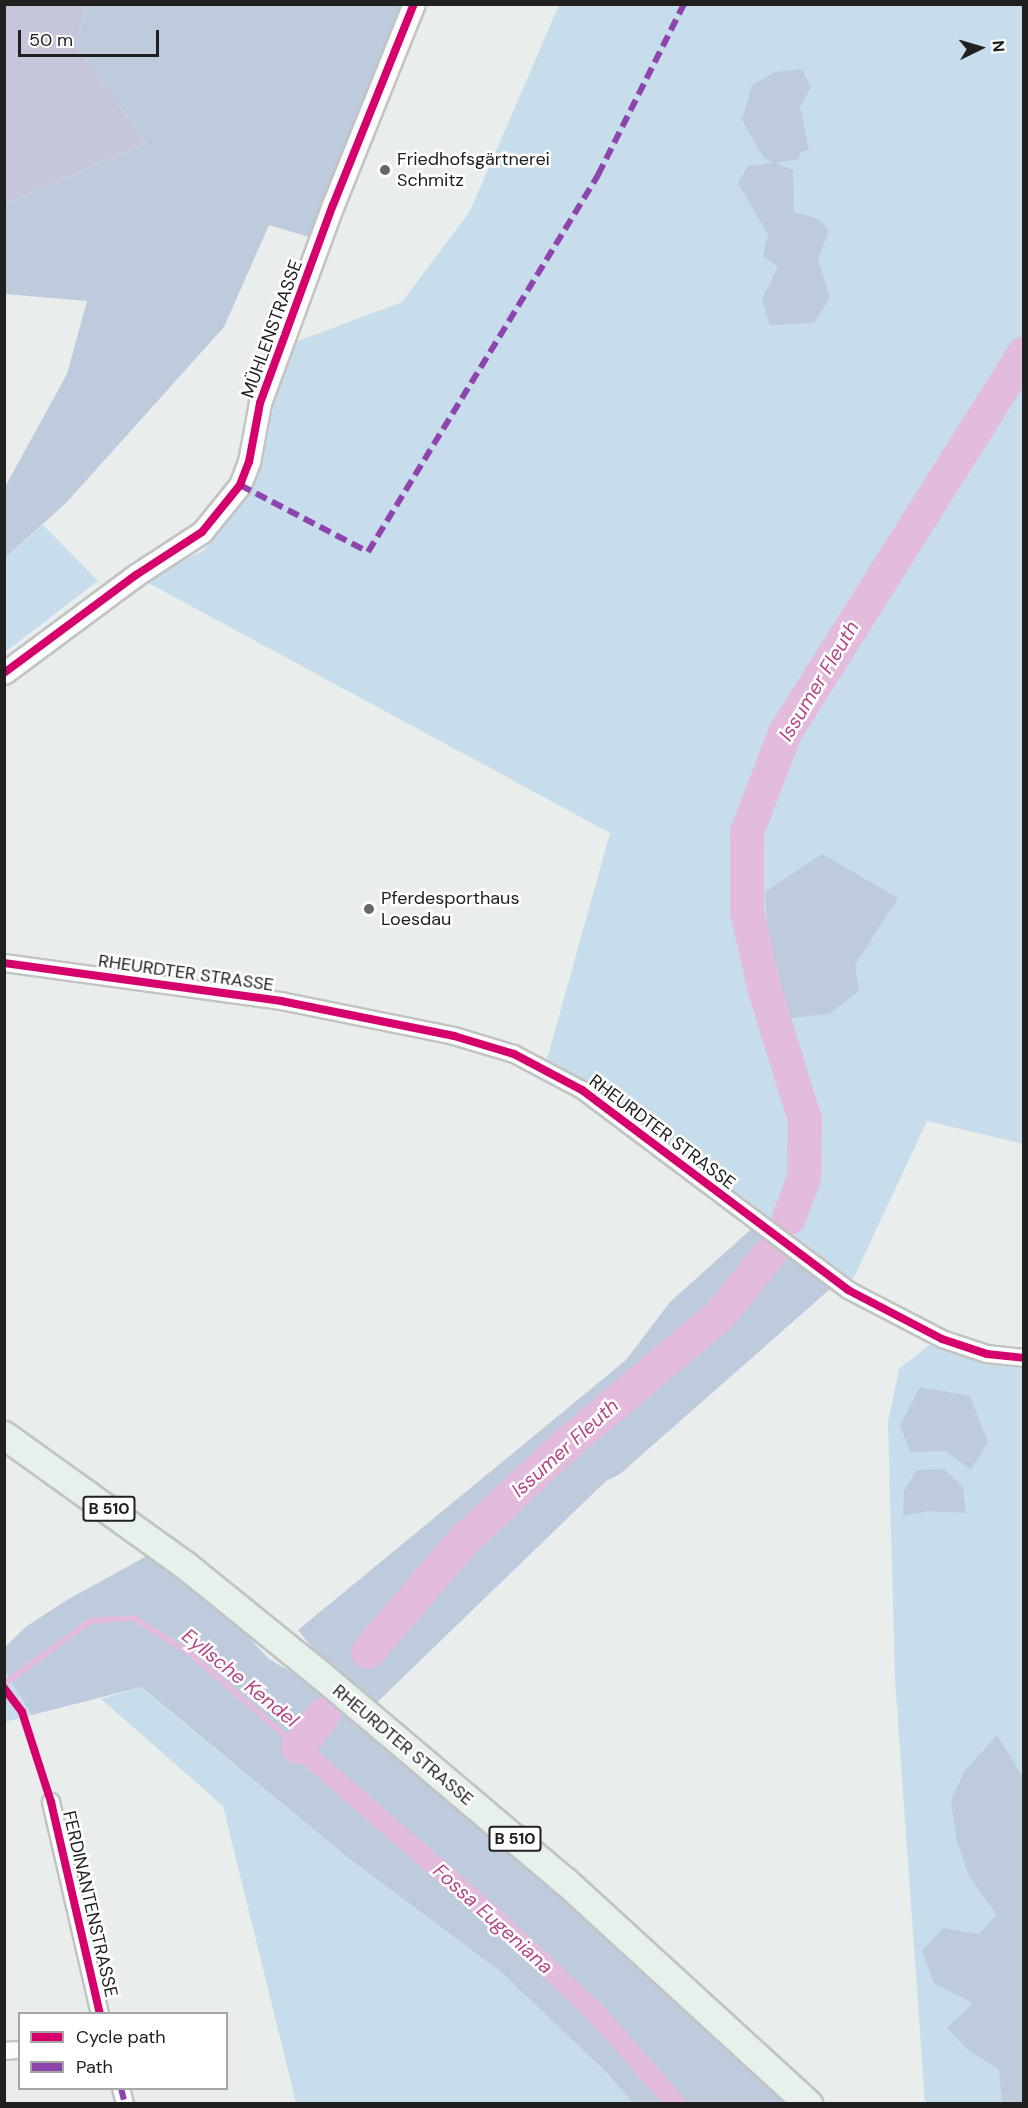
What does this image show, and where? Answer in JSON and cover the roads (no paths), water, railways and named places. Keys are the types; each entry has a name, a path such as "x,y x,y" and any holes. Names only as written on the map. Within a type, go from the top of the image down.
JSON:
{"main road":[{"name":"RHEURDTER STRASSE","path":"4,1435 185,1565 322,1676 565,1881 808,2103"}],"street":[{"name":"MÜHLENSTRASSE","path":"4,674 136,575 202,532 240,485 264,393 333,205 414,4"},
{"name":"RHEURDTER STRASSE","path":"4,963 281,1001 454,1036 514,1053 582,1090 848,1290 942,1339 987,1354 1023,1358"},
{"name":"FERDINANTENSTRASSE","path":"51,1802 100,2012"}],"waterway":[{"name":"Issumer Fleuth","path":"789,1218 804,1178 805,1120 765,991 747,912 747,832 785,733 1024,354"},
{"name":"Issumer Fleuth","path":"368,1652 464,1540 568,1443 720,1315 770,1253"},
{"name":"Eyllsche Kendel","path":"4,1684 90,1621 134,1618 192,1655 298,1747"},
{"name":"Issumer Fleuth","path":"298,1747 323,1715"},
{"name":"Fossa Eugeniana","path":"298,1747 498,1921 595,2012 676,2104"}],"place":[{"name":"Friedhofsgärtnerei Schmitz","path":"385,170"},
{"name":"Pferdesporthaus Loesdau","path":"369,909"}]}
